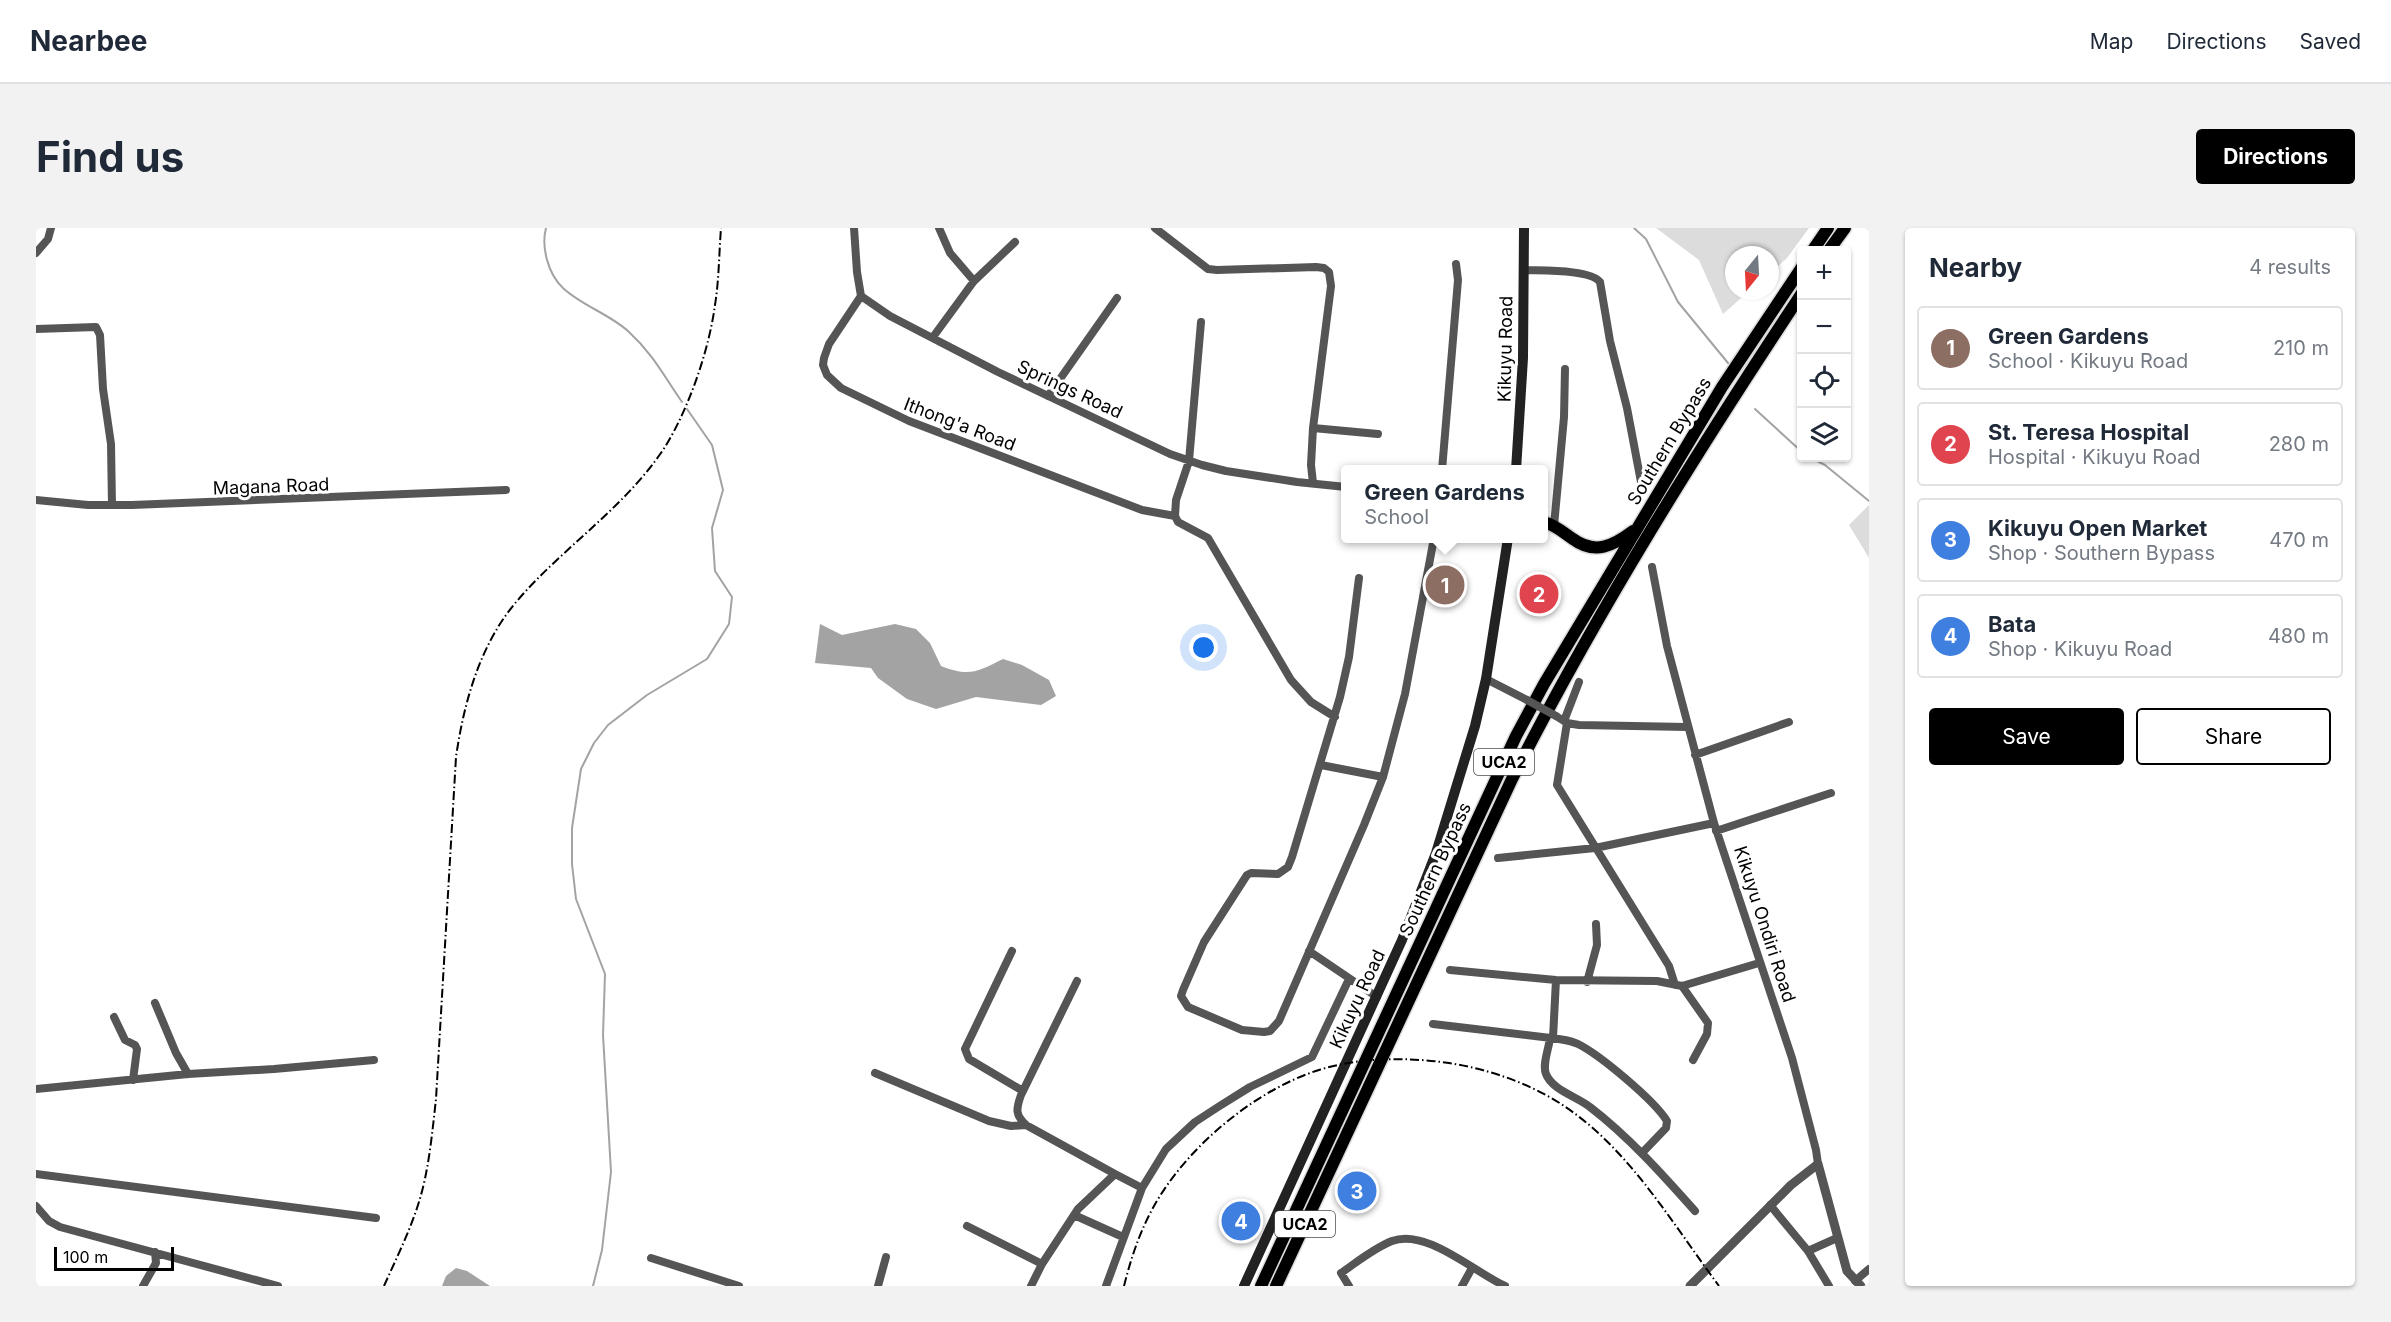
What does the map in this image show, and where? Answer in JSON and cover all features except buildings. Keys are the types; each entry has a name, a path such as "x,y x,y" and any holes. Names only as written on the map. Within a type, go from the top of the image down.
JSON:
{"highway":[{"path":"1816,246 1828,228"},
{"path":"1832,246 1845,228"},
{"name":"Southern Bypass","path":"1261,1286 1516,736 1544,684 1638,526 1738,362 1797,274"},
{"name":"Southern Bypass","path":"1279,1283 1512,779 1567,674 1741,384 1797,300"},
{"path":"1549,524 1580,544 1594,548 1614,544 1638,526"}],"main road":[{"name":"Kikuyu Road","path":"1516,465 1523,358 1524,228"},
{"name":"Kikuyu Road","path":"1244,1286 1377,997 1437,853 1475,726 1486,679 1507,543"}],"street":[{"path":"36,253 48,239 51,228"},
{"path":"854,228 856,272 861,296"},
{"path":"939,228 950,253 974,281"},
{"path":"1155,228 1208,268 1217,270 1316,267 1324,268 1329,272 1331,277 1329,297 1313,428 1311,465 1313,483"},
{"path":"933,337 974,281 1015,242"},
{"path":"1442,465 1458,280 1456,264"},
{"path":"1523,270 1581,274 1596,277 1600,282 1610,341 1628,408 1641,482"},
{"name":"Springs Road","path":"861,296 890,316 1048,396 1189,461 1226,471 1341,486"},
{"name":"Ithong'a Road","path":"861,296 829,344 824,358 823,365 827,375 841,388 909,421 1142,510 1175,516"},
{"path":"1048,396 1117,298"},
{"path":"1201,322 1189,461 1176,500 1175,516 1178,522 1208,538 1291,680 1311,702 1335,717"},
{"path":"36,329 96,327 100,335 103,389 111,444 112,505"},
{"path":"1549,524 1564,417 1565,369"},
{"path":"1313,428 1378,434"},
{"name":"Magana Road","path":"36,500 112,505 284,501 506,490"},
{"path":"1359,578 1349,657 1335,717 1288,867 1278,874 1251,873 1247,875 1204,942 1181,996 1188,1007 1242,1030 1270,1031 1279,1021 1383,777 1406,693 1433,543"},
{"name":"Kikuyu Ondiri Road","path":"1652,567 1667,646 1715,827 1792,1058 1847,1271 1858,1283"},
{"path":"1486,679 1566,722 1586,726 1687,727"},
{"path":"1579,682 1566,722 1557,785 1669,966 1678,986 1708,1023 1707,1034 1693,1060"},
{"path":"1695,755 1789,722"},
{"path":"1321,765 1383,777"},
{"path":"1498,858 1595,848 1715,827 1831,794"},
{"path":"1587,982 1597,945 1596,924"},
{"path":"1012,951 965,1049 969,1059 1023,1091"},
{"path":"1309,951 1377,997"},
{"path":"1450,970 1587,982 1657,981 1678,986 1759,963"},
{"path":"1106,1286 1142,1188 1166,1149 1196,1122 1251,1087 1312,1057 1349,979"},
{"path":"1556,980 1552,1038 1545,1069 1549,1079 1563,1090 1583,1100 1612,1124 1695,1211"},
{"path":"1077,981 1023,1091 1016,1112 1018,1118 1026,1125 1142,1188"},
{"path":"155,1003 176,1053 188,1074"},
{"path":"114,1017 125,1040 138,1049 133,1080"},
{"path":"1433,1024 1552,1038 1575,1043 1587,1049 1643,1094 1668,1122 1666,1128 1642,1153"},
{"path":"36,1089 188,1074 374,1060"},
{"path":"875,1073 989,1121 1011,1126 1026,1125"},
{"path":"1690,1286 1770,1205 1818,1164"},
{"path":"36,1174 376,1218"},
{"path":"1031,1286 1042,1264 1074,1215 1115,1174"},
{"path":"1770,1205 1808,1251 1828,1286"},
{"path":"36,1206 49,1221 60,1227 278,1286"},
{"path":"1074,1215 1123,1237"},
{"path":"967,1226 1042,1264"},
{"path":"1349,1286 1341,1273 1383,1245 1403,1238 1422,1240 1446,1251 1505,1286"},
{"path":"1808,1251 1837,1238"},
{"path":"142,1286 156,1263 156,1252"},
{"path":"878,1286 886,1257"},
{"path":"651,1258 740,1286"},
{"path":"1462,1286 1472,1268"},
{"path":"1858,1283 1869,1269"}],"shaded area":[{"path":"1656,228 1809,228 1779,265 1779,246 1725,246 1725,300 1739,300 1723,314 1699,260"},
{"path":"1869,505 1869,558 1849,525"},
{"path":"820,624 842,635 895,624 916,629 930,643 941,666 973,672 1003,659 1022,665 1049,680 1056,696 1041,705 976,697 936,709 907,699 878,678 871,668 815,663"},
{"path":"456,1268 467,1271 490,1286 442,1286 446,1276"}],"waterway":[{"path":"546,228 545,252 553,275 558,282 571,294 629,332 652,357 682,402"},
{"path":"1634,228 1646,239 1678,302 1728,363"},
{"path":"593,1286 602,1250 611,1172 603,1035 605,974 576,899 572,864 572,828 581,769 594,743 608,725 647,695 707,659 729,624 732,597 715,571 712,528 723,490 712,445 687,409"},
{"path":"1755,409 1797,447"},
{"path":"1819,462 1869,501"}],"railway":[{"path":"384,1286 422,1192 430,1152 436,1099 456,757 469,695 493,636 517,601 631,489 649,469 674,432 690,397 708,341 716,296 721,228"},
{"path":"1124,1286 1136,1245 1154,1206 1185,1163 1225,1123 1271,1091 1319,1070 1367,1060 1400,1059 1449,1063 1482,1070 1514,1080 1560,1103 1595,1130 1634,1171 1719,1286"}],"place":[{"name":"Green Gardens","path":"1445,585"},
{"name":"St. Teresa Hospital","path":"1539,594"},
{"name":"Kikuyu Open Market","path":"1357,1191"},
{"name":"Bata","path":"1241,1221"}]}
